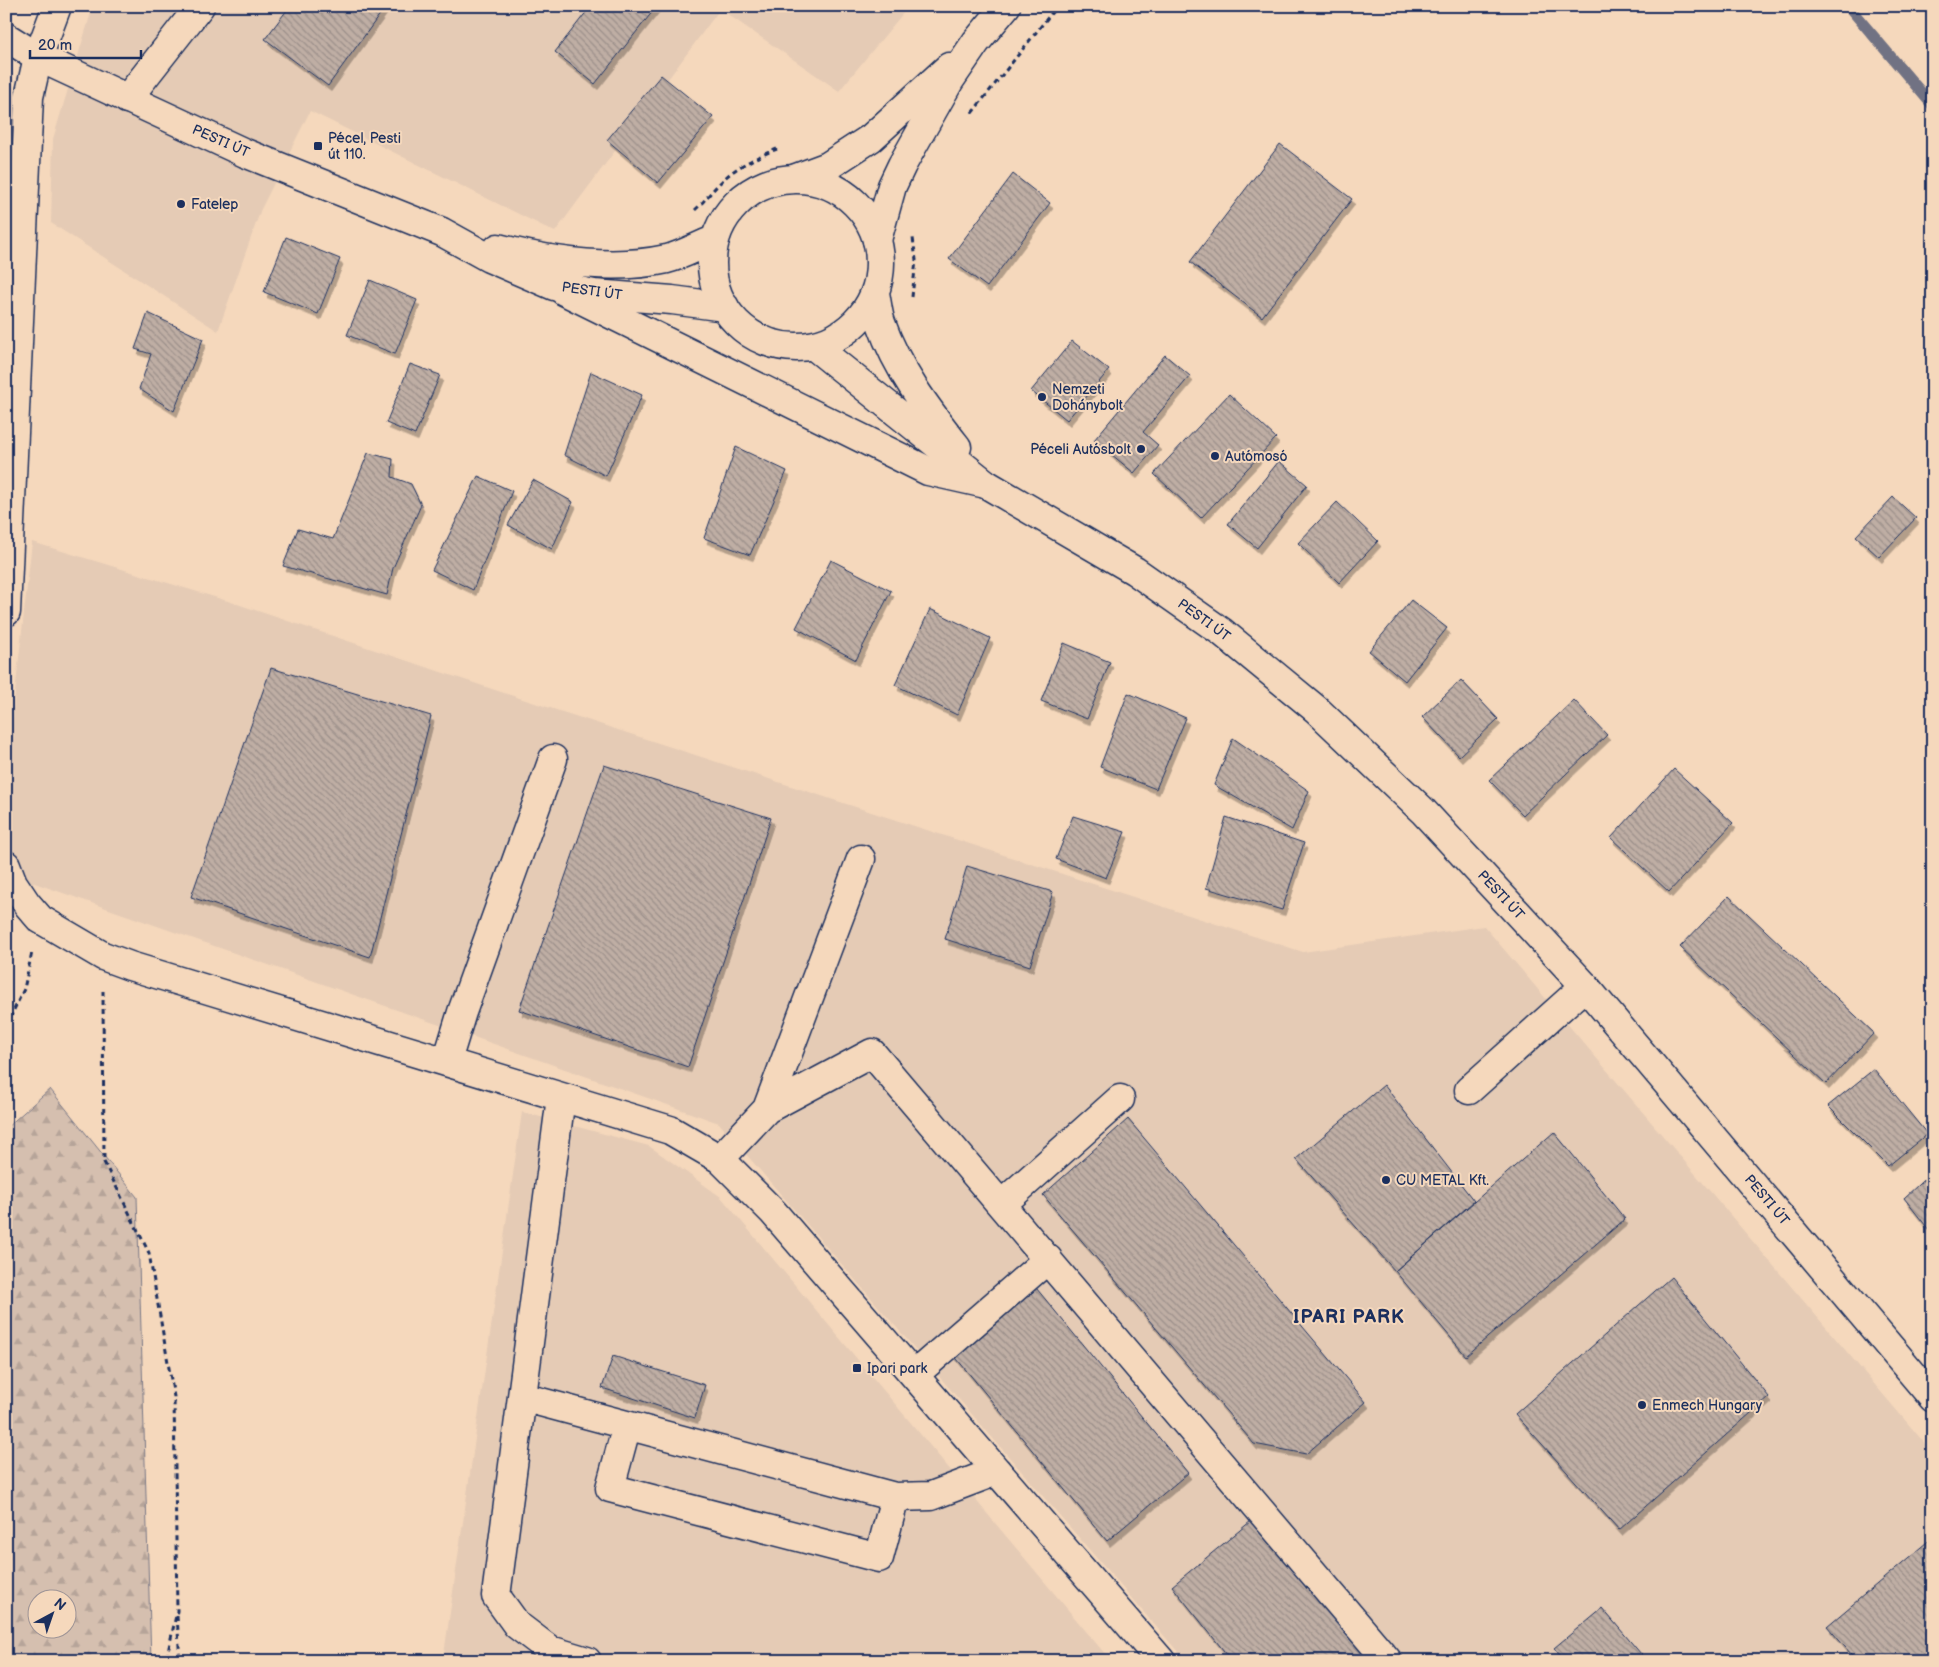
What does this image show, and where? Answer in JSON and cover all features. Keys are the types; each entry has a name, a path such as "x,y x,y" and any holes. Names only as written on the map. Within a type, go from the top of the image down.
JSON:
{"main road":[{"path":"6,612 29,97 38,57 58,6"},
{"path":"127,99 200,6"},
{"path":"877,240 892,186 902,165 950,80 976,42 1006,6"},
{"name":"PESTI ÚT","path":"6,37 38,57 245,153 442,232 528,256 595,264 631,264 668,258 714,240"},
{"path":"796,178 822,183 846,196 865,215 877,240 880,267 875,293 861,317 840,335 814,346 784,347 756,338 733,320 717,296 711,267 714,240 726,216 744,196 768,183 796,178 828,166 872,138 976,42"},
{"name":"PESTI ÚT","path":"442,232 489,258 554,286 594,294 672,300 725,307"},
{"path":"554,286 928,471 986,484"},
{"name":"PESTI ÚT","path":"875,293 881,323 899,362 924,405 986,484"},
{"name":"PESTI ÚT","path":"814,346 986,484 1135,571 1222,632 1317,710 1423,811 1584,986 1933,1398"},
{"path":"447,1061 462,1012 553,759"},
{"path":"767,1109 861,859"},
{"path":"6,865 13,884 40,919 103,956 140,969 670,1130 720,1159 773,1212 1162,1661"},
{"path":"1469,1090 1584,986"},
{"path":"720,1159 767,1109 872,1053 1388,1661"},
{"path":"562,1097 496,1596 517,1625 550,1650 588,1661"},
{"path":"1002,1204 1120,1099"},
{"path":"914,1375 1048,1259"},
{"path":"522,1397 895,1497 931,1496 997,1471"},
{"path":"627,1425 610,1488 879,1558 895,1497"}],"path":[{"path":"1008,66 1057,6"},
{"path":"691,213 737,168 768,152 784,147"},
{"path":"6,1026 24,989 40,919"},
{"path":"103,956 104,1162 149,1253 174,1397 177,1611 180,1661"},
{"path":"166,1661 177,1611"}],"shaded area":[{"path":"93,6 909,6 839,91 720,9 555,232 310,111 261,209 218,331 51,223 53,139"},
{"path":"32,542 231,602 504,693 1303,952 1484,926 1933,1453 1933,1661 1186,1661 719,1123 6,873 6,773"},
{"path":"522,1112 649,1146 721,1197 1111,1661 443,1661"}],"green space":[{"path":"50,1089 137,1197 151,1661 6,1661 6,1128"}],"building":[{"path":"290,6 386,6 328,86 265,39"},
{"path":"591,6 657,6 595,84 555,52"},
{"path":"661,75 713,117 658,183 607,140"},
{"path":"1280,144 1352,199 1262,317 1190,262"},
{"path":"1013,174 1050,203 987,287 949,259"},
{"path":"286,237 340,259 318,314 264,292"},
{"path":"370,280 417,300 395,354 347,335"},
{"path":"148,313 203,339 174,411 139,389 151,354 135,349"},
{"path":"1072,341 1109,370 1067,420 1031,391"},
{"path":"1165,355 1190,376 1143,432 1158,445 1134,473 1094,440"},
{"path":"410,364 440,375 415,435 386,423"},
{"path":"591,372 642,395 606,476 564,455"},
{"name":"Autómosó","path":"1229,394 1276,438 1201,518 1154,474"},
{"path":"736,447 787,471 750,555 704,538"},
{"path":"368,453 393,459 392,477 411,484 421,505 393,568 387,595 283,566 298,529 333,539"},
{"path":"1279,461 1307,485 1257,548 1228,524"},
{"path":"478,476 512,491 473,590 432,570"},
{"path":"533,480 573,502 552,549 508,525"},
{"path":"1893,497 1916,518 1879,557 1856,536"},
{"path":"1337,502 1378,541 1339,583 1298,543"},
{"path":"831,560 891,591 856,660 796,628"},
{"path":"1411,600 1447,628 1405,681 1369,651"},
{"path":"930,609 990,638 957,715 895,685"},
{"path":"1064,643 1110,662 1087,719 1041,701"},
{"path":"271,668 431,716 370,957 191,897"},
{"path":"1461,680 1498,719 1459,756 1422,717"},
{"path":"1128,693 1186,718 1156,789 1100,767"},
{"path":"1574,700 1607,735 1523,815 1489,780"},
{"path":"1233,738 1309,791 1292,830 1214,785"},
{"path":"604,765 771,818 688,1067 519,1010"},
{"path":"1674,769 1733,823 1669,892 1611,838"},
{"path":"1073,816 1125,832 1106,878 1056,859"},
{"path":"1226,817 1304,843 1282,910 1206,888"},
{"path":"967,866 1053,892 1030,966 945,939"},
{"path":"1729,896 1874,1033 1826,1084 1680,947"},
{"path":"1874,1069 1927,1134 1888,1166 1828,1106"},
{"name":"CU METAL Kft.","path":"1384,1085 1474,1201 1395,1271 1296,1159"},
{"path":"1128,1119 1366,1402 1306,1454 1254,1444 1043,1195"},
{"path":"1554,1132 1625,1219 1466,1356 1395,1271"},
{"path":"1933,1171 1933,1235 1904,1198"},
{"name":"Enmech Hungary","path":"1671,1277 1769,1397 1619,1530 1515,1414"},
{"path":"1032,1283 1188,1473 1107,1541 952,1353"},
{"path":"613,1356 705,1385 695,1418 602,1388"},
{"path":"1251,1521 1375,1661 1232,1661 1172,1586"},
{"path":"1933,1537 1933,1661 1857,1661 1827,1626"},
{"path":"1602,1608 1647,1661 1565,1661 1554,1648"}],"waterway":[{"path":"1848,6 1933,106"}],"place":[{"name":"Pécel, Pesti út 110.","path":"318,146"},
{"name":"Fatelep","path":"181,204"},
{"name":"Nemzeti Dohánybolt","path":"1042,397"},
{"name":"Péceli Autósbolt","path":"1141,449"},
{"name":"Autómosó","path":"1215,456"},
{"name":"CU METAL Kft.","path":"1386,1180"},
{"name":"Ipari park","path":"857,1368"},
{"name":"Enmech Hungary","path":"1642,1405"}],"district":[{"name":"IPARI PARK","path":"1349,1317"}]}
